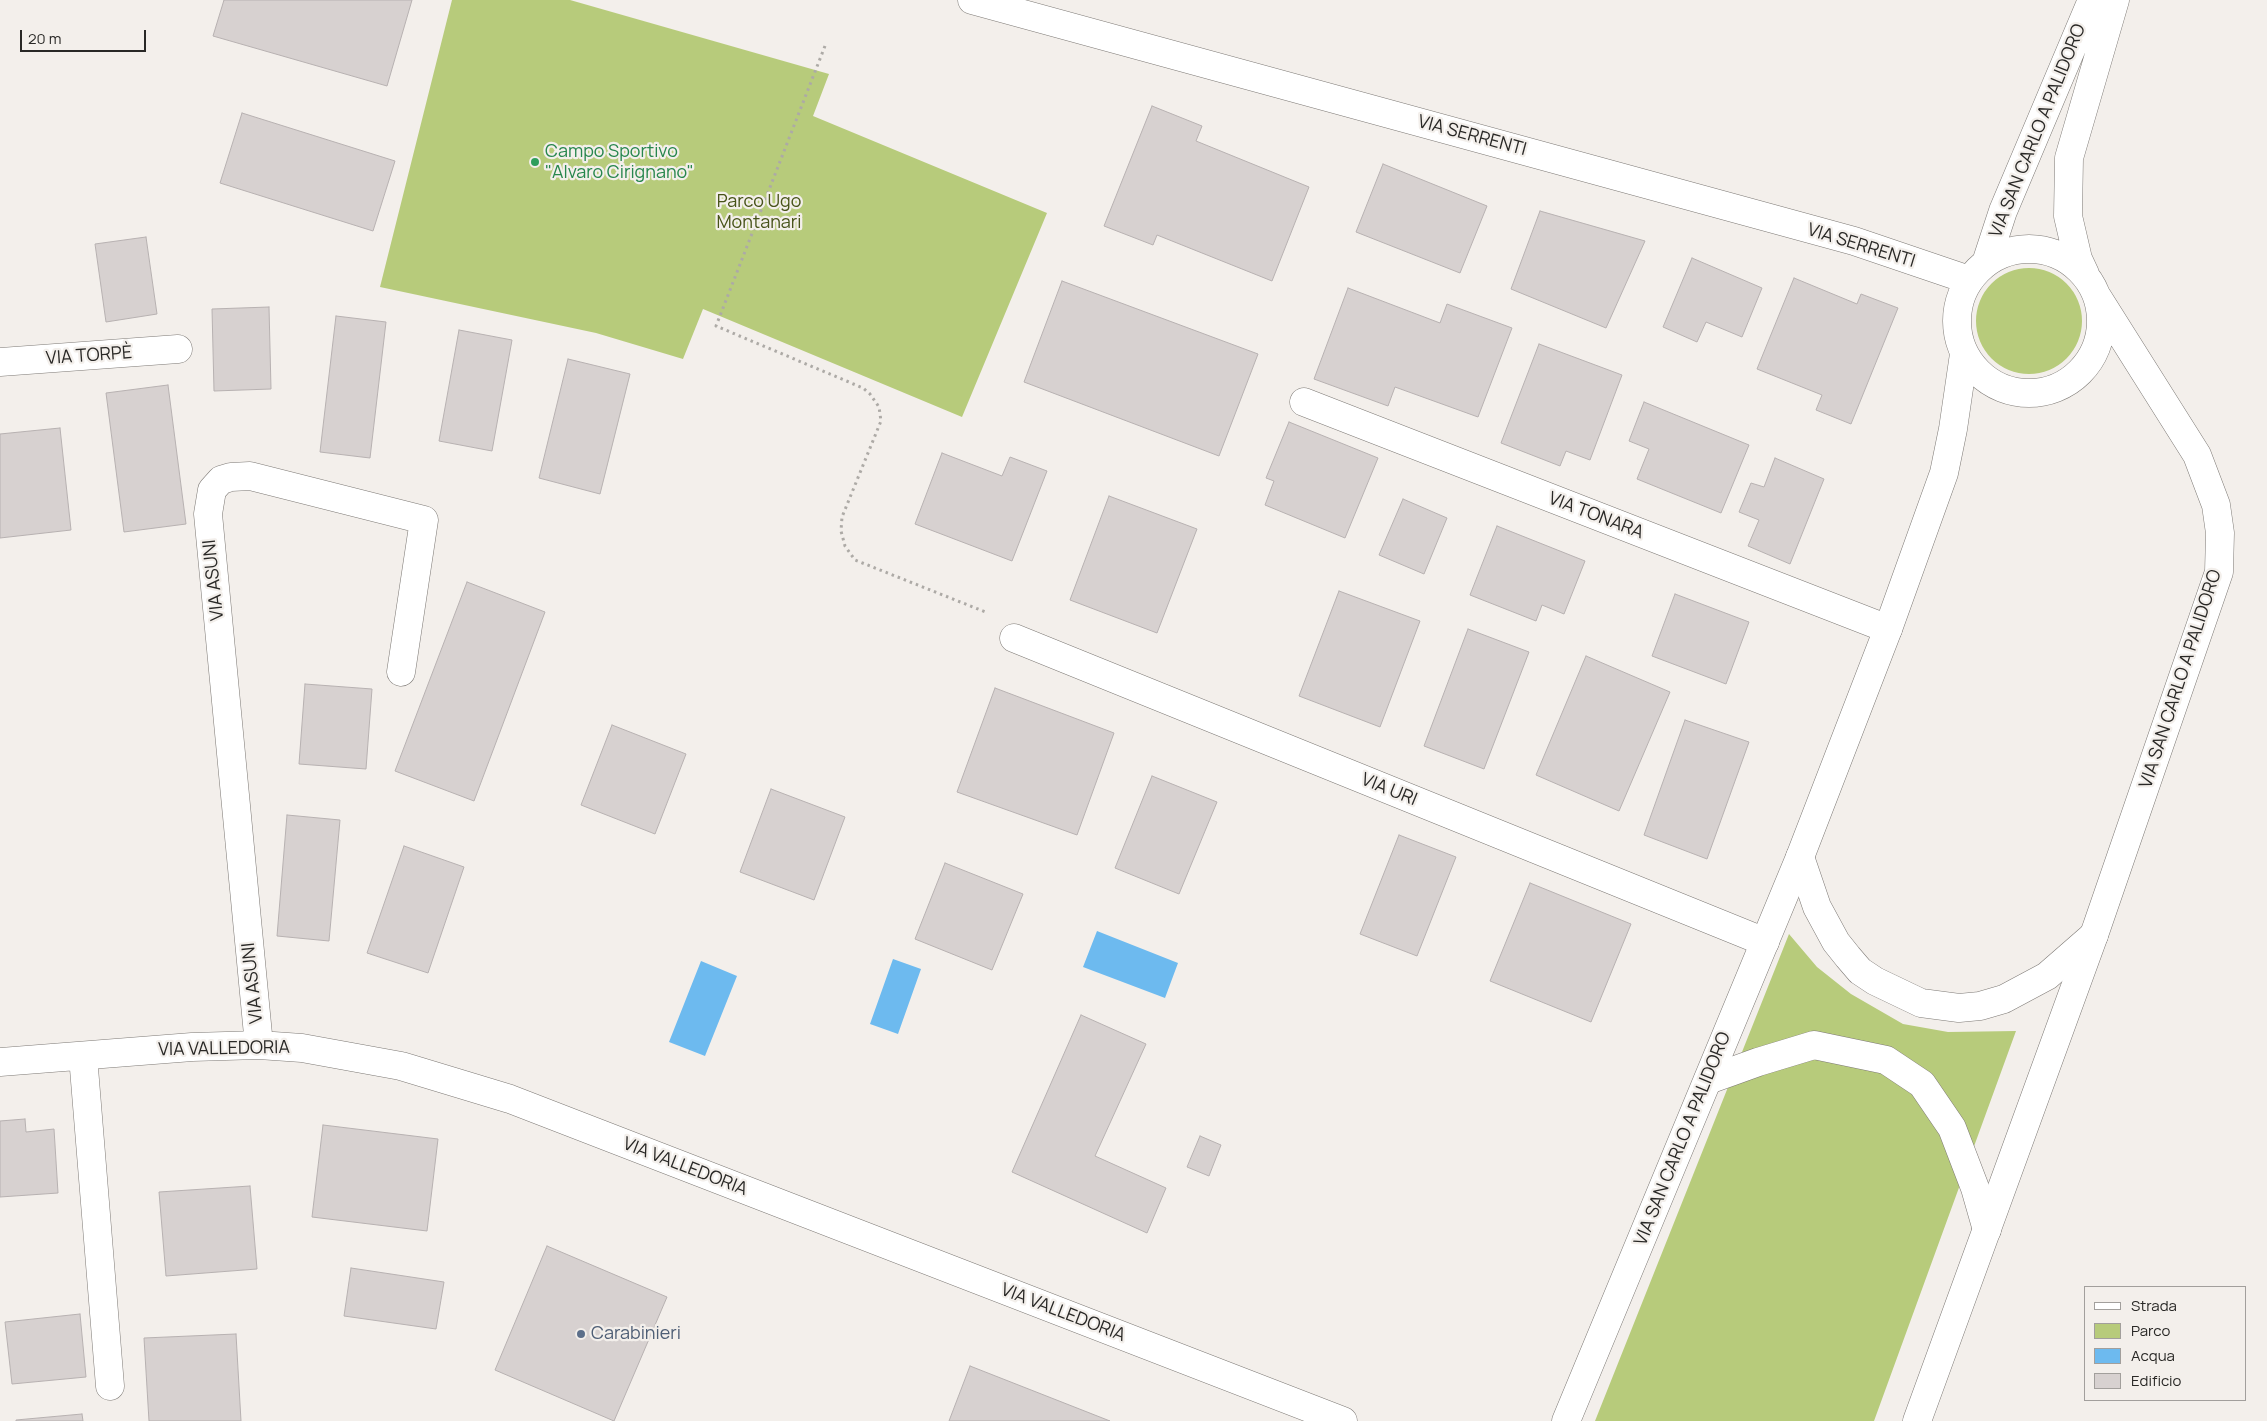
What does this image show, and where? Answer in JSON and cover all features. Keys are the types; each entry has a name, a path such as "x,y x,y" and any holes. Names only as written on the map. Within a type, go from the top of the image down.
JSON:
{"street":[{"name":"VIA SERRENTI","path":"972,0 1854,241 1978,271"},
{"name":"VIA SAN CARLO A PALIDORO","path":"1978,271 2092,0"},
{"name":"VIA SAN CARLO A PALIDORO","path":"2085,274 2078,259 2068,216 2069,163 2075,135 2115,0"},
{"path":"2038,249 2064,258 2085,274 2098,298 2102,321 2098,346 2086,367 2068,383 2046,392 2022,393 1998,387 1978,373 1964,354 1957,329 1958,304 1978,271 2010,251 2038,249"},
{"name":"VIA SAN CARLO A PALIDORO","path":"1917,1421 2094,934 2215,588 2221,557 2216,505 2197,455 2098,298"},
{"name":"VIA TORPÈ","path":"0,362 178,350"},
{"name":"VIA SAN CARLO A PALIDORO","path":"1566,1421 1800,857 1888,629 1944,473 1953,429 1964,354"},
{"name":"VIA TONARA","path":"1304,402 1888,629"},
{"name":"VIA ASUNI","path":"259,1045 208,514 212,490 221,480 231,477 250,476 424,520 401,672"},
{"name":"VIA URI","path":"1014,638 1765,942"},
{"name":"VIA SAN CARLO A PALIDORO","path":"1800,857 1817,908 1836,942 1848,957 1860,971 1875,981 1921,1003 1959,1008 1980,1006 2004,999 2047,976 2094,934"},
{"name":"VIA VALLEDORIA","path":"0,1062 192,1047 259,1045 302,1048 400,1066 510,1099 1343,1421"},
{"path":"1708,1080 1814,1045 1886,1060 1922,1084 1952,1128 1975,1188 1987,1230"},
{"path":"83,1056 110,1386"}],"path":[{"path":"825,46 716,326 863,388 870,394 879,407 881,422 842,517 840,531 845,546 855,560 991,614 1014,638"}],"green space":[{"name":"Parco Ugo Montanari","path":"452,0 570,0 829,74 813,116 1047,213 962,417 703,309 683,359 596,333 380,287"},
{"path":"2029,268 2049,272 2066,284 2078,301 2082,321 2078,341 2066,358 2049,370 2029,374 2009,370 1992,358 1980,341 1976,321 1980,301 1992,284 2009,272"},
{"path":"1789,934 1817,967 1851,994 1903,1024 1948,1032 2016,1031 1874,1421 1595,1421"}],"water":[{"path":"1097,931 1178,963 1165,998 1083,967"},
{"path":"893,959 921,969 898,1034 870,1024"},
{"path":"701,961 737,976 705,1056 669,1042"}],"building":[{"path":"224,0 412,0 387,86 213,36"},
{"path":"1152,106 1202,126 1196,141 1309,187 1272,281 1157,235 1153,245 1104,226"},
{"path":"242,113 395,161 373,231 220,183"},
{"path":"1383,164 1487,206 1460,273 1356,232"},
{"path":"1540,211 1645,241 1606,328 1511,289"},
{"path":"146,237 157,314 106,322 95,244"},
{"path":"1692,258 1762,288 1742,337 1706,322 1697,342 1663,327"},
{"path":"1794,278 1857,304 1861,294 1898,308 1851,424 1816,410 1822,395 1757,369"},
{"path":"1062,281 1258,354 1219,456 1024,382"},
{"path":"1348,288 1440,323 1447,304 1512,328 1478,417 1395,387 1388,406 1314,379"},
{"path":"269,307 271,389 214,391 212,309"},
{"path":"336,316 386,322 370,458 320,452"},
{"path":"459,330 512,340 492,451 439,441"},
{"path":"1539,344 1622,375 1590,460 1566,451 1560,466 1501,443"},
{"path":"568,359 630,374 600,494 539,478"},
{"path":"168,385 186,524 124,532 106,393"},
{"path":"1644,402 1749,445 1721,513 1637,479 1649,449 1629,441"},
{"path":"1289,422 1378,458 1345,538 1265,505 1274,481 1266,478"},
{"path":"60,428 71,530 0,538 0,434"},
{"path":"942,453 1002,476 1010,457 1047,471 1012,561 915,524"},
{"path":"1775,458 1824,479 1790,564 1748,546 1759,520 1739,512 1751,483 1764,487"},
{"path":"1109,496 1197,529 1157,633 1070,600"},
{"path":"1403,499 1447,518 1424,574 1379,555"},
{"path":"1497,526 1585,561 1564,614 1542,605 1536,621 1470,595"},
{"path":"467,582 545,612 474,801 395,771"},
{"path":"1339,591 1420,621 1380,727 1299,696"},
{"path":"1675,594 1749,622 1726,684 1652,656"},
{"path":"1468,629 1529,652 1484,769 1424,746"},
{"path":"1586,656 1670,692 1619,811 1536,775"},
{"path":"305,684 372,689 366,769 299,764"},
{"path":"995,688 1114,733 1077,835 957,792"},
{"path":"1685,720 1749,742 1707,859 1644,835"},
{"path":"612,725 686,754 655,834 581,805"},
{"path":"1152,776 1217,802 1179,894 1115,868"},
{"path":"771,789 845,817 814,900 740,872"},
{"path":"287,815 340,820 329,941 277,936"},
{"path":"1399,835 1456,857 1417,956 1360,934"},
{"path":"404,846 464,867 428,973 367,953"},
{"path":"945,863 1023,894 992,970 915,939"},
{"path":"1530,883 1631,924 1591,1022 1490,981"},
{"path":"1081,1015 1146,1044 1095,1156 1166,1188 1147,1233 1012,1172"},
{"path":"25,1119 26,1132 54,1129 58,1193 0,1197 0,1121"},
{"path":"323,1125 438,1139 427,1231 312,1217"},
{"path":"1200,1136 1221,1145 1209,1176 1187,1167"},
{"path":"250,1186 257,1269 166,1276 159,1192"},
{"name":"Carabinieri","path":"547,1246 667,1297 614,1421 495,1370"},
{"path":"351,1268 444,1282 436,1329 344,1316"},
{"path":"80,1314 86,1377 12,1384 5,1322"},
{"path":"236,1334 241,1421 149,1421 144,1338"},
{"path":"970,1366 1110,1421 949,1421"},
{"path":"82,1414 83,1421 16,1421 16,1420"}],"place":[{"name":"Campo Sportivo \"Alvaro Cirignano\"","path":"535,162"},
{"name":"Carabinieri","path":"581,1334"}]}
